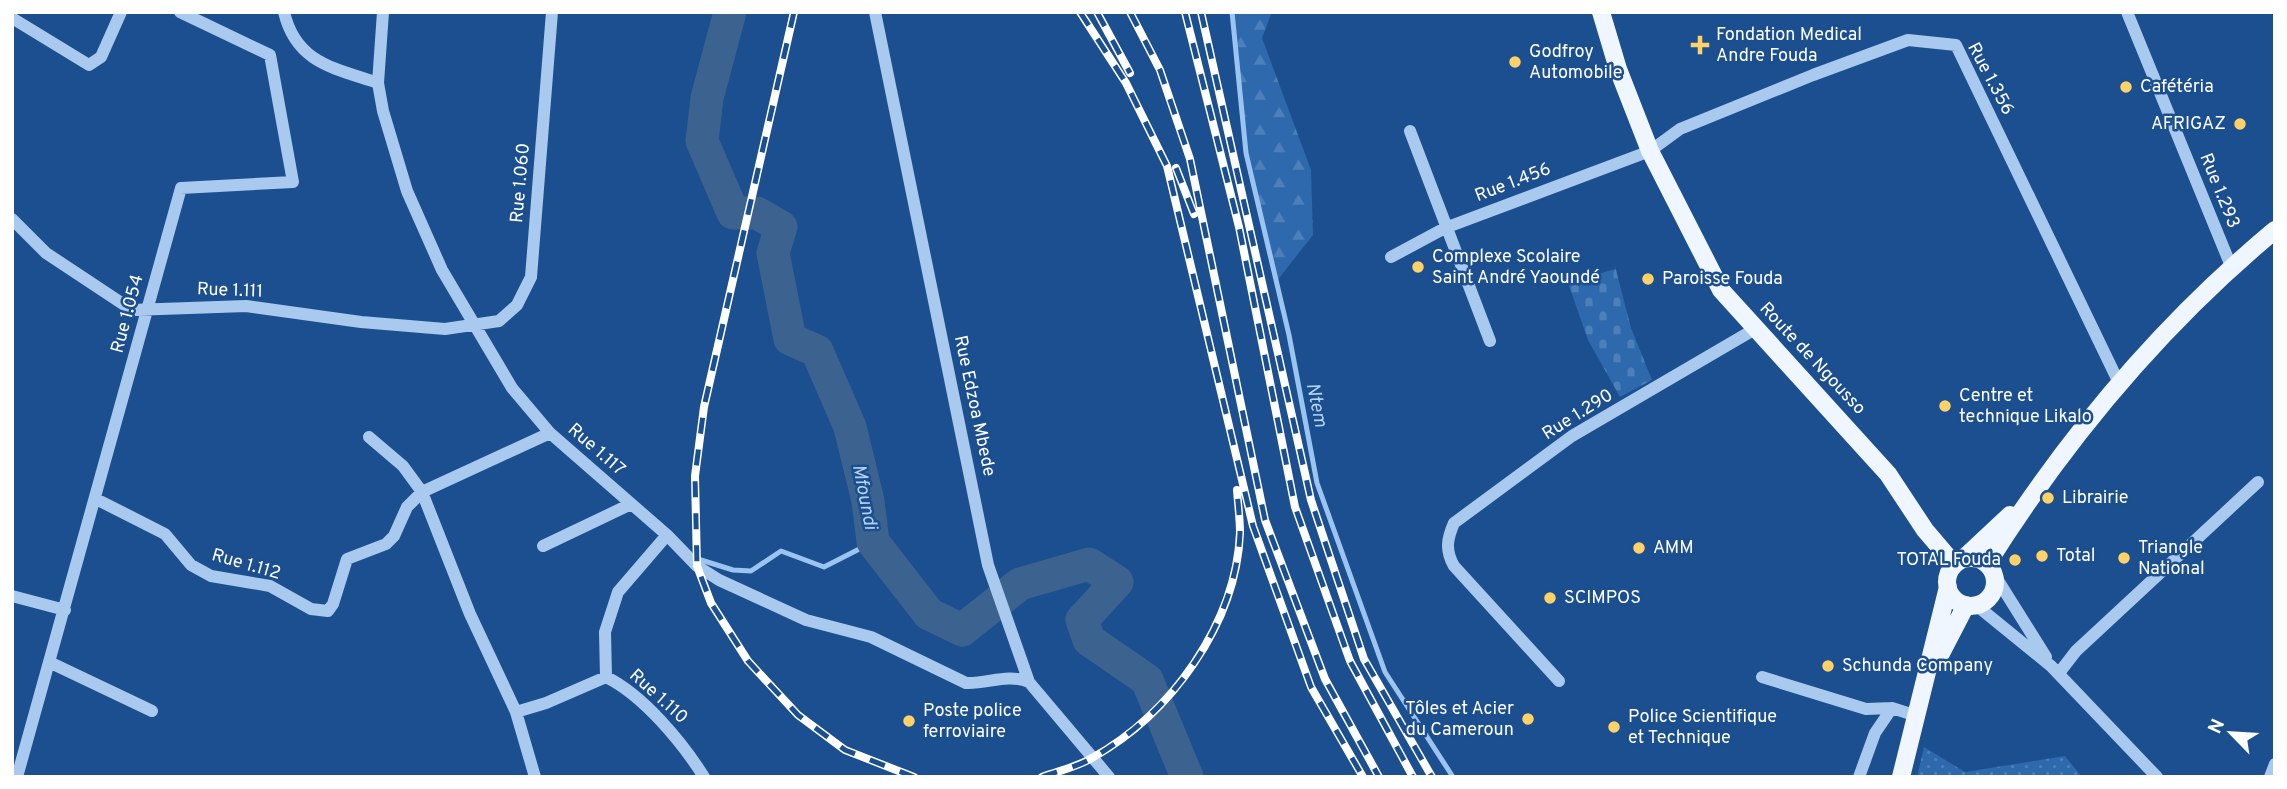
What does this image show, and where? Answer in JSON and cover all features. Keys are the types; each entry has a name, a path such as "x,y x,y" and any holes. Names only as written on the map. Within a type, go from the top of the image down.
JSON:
{"main road":[{"name":"Route de Ngousso","path":"1601,12 1618,69 1650,151 1721,290 1888,474 1925,530 1959,561"},
{"path":"1901,777 1948,587 1947,579 1959,561 2030,496 2176,320 2231,266 2275,230"},
{"path":"1925,684 1971,605 1992,594 1990,569 2030,496"},
{"path":"1959,561 1976,558 1990,569"},
{"path":"1948,587 1957,603 1971,605"}],"street":[{"path":"12,18 89,65 101,57 121,12"},
{"name":"Rue 1.054","path":"17,777 181,188 293,182 270,55 180,12"},
{"path":"284,12 288,32 309,55 318,61 378,83"},
{"name":"Rue 1.117","path":"383,12 378,83 383,111 407,191 442,270 512,388 550,433 667,535 697,566 719,580 806,620 871,637 966,683 981,684 1015,676 1029,681"},
{"name":"Rue 1.060","path":"476,325 499,321 517,304 531,277 552,12"},
{"name":"Rue Edzoa Mbede","path":"875,12 988,565 1029,681 1109,777"},
{"name":"Rue 1.293","path":"2127,12 2231,266"},
{"name":"Rue 1.356","path":"1650,151 1680,129 1908,40 1956,46 2120,385"},
{"path":"1410,131 1490,341"},
{"name":"Rue 1.456","path":"1391,257 1446,228 1650,151"},
{"name":"Rue 1.111","path":"12,219 46,253 107,296 132,310 246,306 361,322 445,329 476,325"},
{"name":"Rue 1.290","path":"1559,681 1454,566 1448,555 1448,539 1454,523 1572,436 1755,329"},
{"name":"Rue 1.112","path":"96,499 164,534 191,565 211,576 270,586 311,609 328,611 347,559 386,544 394,536 407,507 422,492 550,433"},
{"path":"369,436 403,466 422,492 470,614 516,712 535,777"},
{"path":"2055,670 2258,482"},
{"path":"543,546 631,504"},
{"name":"Rue 1.110","path":"667,535 618,592 605,632 606,677 619,683 677,738 704,777"},
{"path":"1990,569 2055,670"},
{"path":"12,596 65,610"},
{"path":"1971,605 2055,670 2157,777"},
{"path":"49,662 152,712"},
{"path":"516,712 546,703 606,677"},
{"path":"1762,677 1866,709 1892,708 1917,716"},
{"path":"1859,777 1875,733 1892,708"},
{"path":"2270,777 2275,764"}],"green space":[{"path":"1232,12 1272,12 1262,38 1311,170 1313,235 1276,282 1246,153"},
{"path":"1615,266 1631,328 1652,380 1620,397 1588,340 1568,283 1615,269"},
{"path":"1924,747 1965,772 2065,756 2082,777 1917,777"}],"waterway":[{"name":"Mfoundi","path":"730,12 707,98 702,141 733,213 757,213 781,227 773,253 790,339 817,351 850,427 868,501 873,542 929,614 962,630 1020,584 1089,564 1117,582 1082,620 1089,640 1147,680 1187,777"},
{"name":"Ntem","path":"1232,12 1246,153 1289,335 1317,483 1385,672 1453,777"},
{"path":"701,560 733,570 751,571 781,551 824,567 873,542"}],"railway":[{"path":"794,12 704,407 695,476 697,566 711,603 748,661 798,715 845,750 914,777"},
{"path":"1080,12 1126,83 1167,166 1253,526 1311,687 1363,777"},
{"path":"1097,12 1130,73"},
{"path":"1130,12 1160,70 1190,159 1265,520 1325,679 1379,777"},
{"path":"1185,12 1239,227 1295,507 1350,661 1413,777"},
{"path":"1201,12 1311,500 1364,659 1432,777"},
{"path":"1176,168 1194,214"},
{"path":"1042,777 1086,761 1121,739 1148,717 1194,663 1212,633 1236,567 1240,533 1237,490"}],"place":[{"name":"Fondation Medical Andre Fouda","path":"1700,45"},
{"name":"Godfroy Automobile","path":"1515,62"},
{"name":"Cafétéria","path":"2126,87"},
{"name":"AFRIGAZ","path":"2240,124"},
{"name":"Complexe Scolaire Saint André Yaoundé","path":"1418,267"},
{"name":"Paroisse Fouda","path":"1648,279"},
{"name":"Centre et technique Likalo","path":"1945,406"},
{"name":"Librairie","path":"2048,498"},
{"name":"AMM","path":"1639,548"},
{"name":"Total","path":"2042,556"},
{"name":"Triangle National","path":"2124,558"},
{"name":"TOTAL Fouda","path":"2015,560"},
{"name":"SCIMPOS","path":"1550,598"},
{"name":"Schunda Company","path":"1828,666"},
{"name":"Tôles et Acier du Cameroun","path":"1528,719"},
{"name":"Poste police ferroviaire","path":"909,721"},
{"name":"Police Scientifique et Technique","path":"1614,727"}]}
